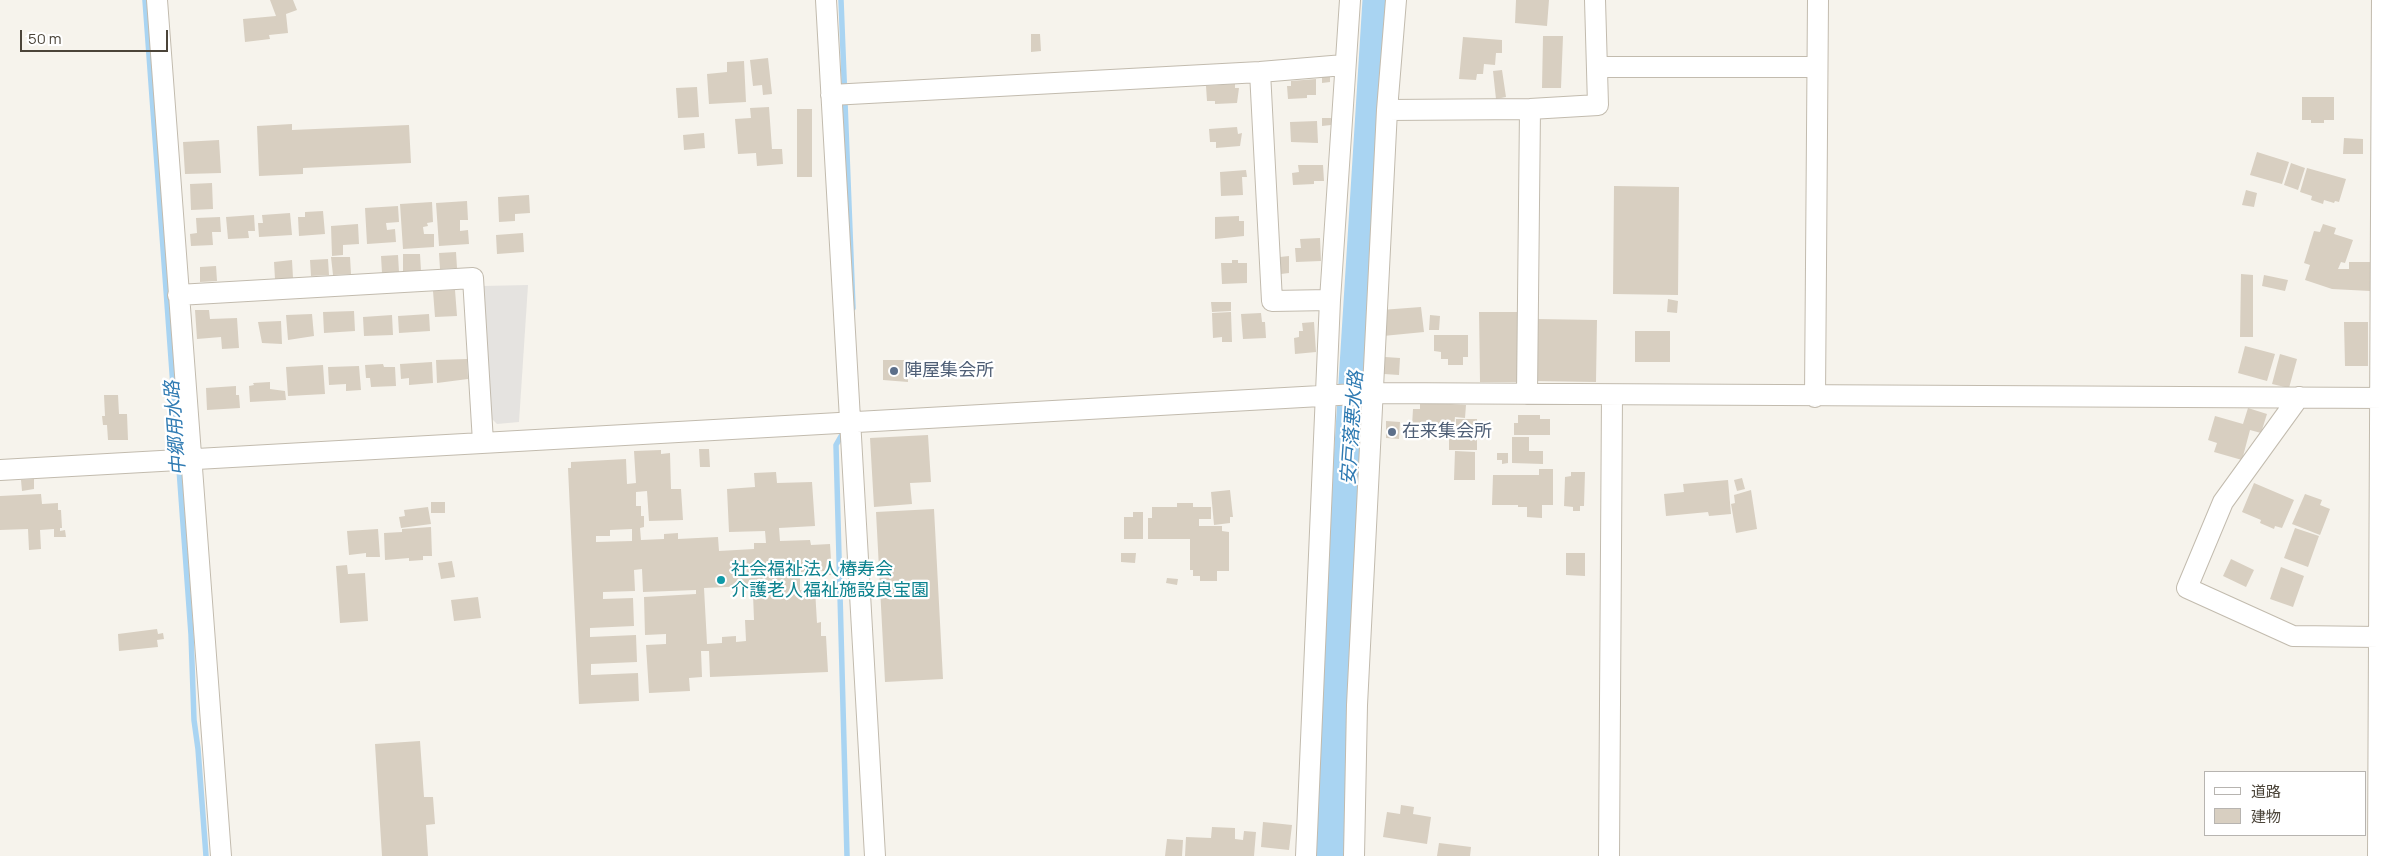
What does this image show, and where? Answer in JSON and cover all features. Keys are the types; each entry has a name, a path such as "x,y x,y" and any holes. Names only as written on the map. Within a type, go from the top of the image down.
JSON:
{"street":[{"path":"157,0 221,856"},
{"path":"826,0 830,94 852,422 875,856"},
{"path":"1306,856 1332,395 1330,300 1344,65 1350,0"},
{"path":"1354,856 1357,705 1370,393 1387,110 1396,0"},
{"path":"1387,110 1530,109 1598,105 1595,0"},
{"path":"1815,396 1818,0"},
{"path":"2378,856 2383,398 2382,0"},
{"path":"830,94 1260,72 1344,65"},
{"path":"1597,67 1818,67"},
{"path":"1260,72 1272,300 1330,300"},
{"path":"1527,394 1530,109"},
{"path":"178,295 473,278 483,442"},
{"path":"0,470 1370,393 2383,398"},
{"path":"1610,856 1612,395"},
{"path":"2299,397 2223,502 2187,588 2292,636 2379,637"}],"shaded area":[{"path":"528,285 519,422 497,424 490,417 483,286"}],"building":[{"path":"270,0 293,0 297,10 286,14 288,33 269,35 270,39 245,42 243,19 276,16"},
{"path":"1516,0 1549,0 1547,26 1515,23"},
{"path":"1031,34 1040,34 1041,51 1031,52"},
{"path":"1543,36 1563,36 1561,88 1542,88"},
{"path":"1463,37 1502,40 1502,53 1496,53 1495,65 1484,64 1483,74 1477,74 1476,80 1459,79"},
{"path":"768,58 772,94 763,95 762,85 753,86 750,60"},
{"path":"744,61 746,102 709,104 707,74 727,72 727,62"},
{"path":"1502,70 1506,97 1496,99 1493,71"},
{"path":"1322,76 1330,76 1330,82 1322,83"},
{"path":"1316,79 1316,95 1307,95 1307,98 1288,99 1287,86 1291,86 1291,81"},
{"path":"1235,84 1235,88 1239,88 1237,103 1215,104 1215,101 1207,101 1206,86"},
{"path":"697,87 699,117 678,118 676,88"},
{"path":"2302,97 2334,97 2334,120 2324,120 2324,123 2311,123 2311,120 2302,120"},
{"path":"769,107 772,149 782,149 783,164 757,166 756,153 738,154 735,119 751,118 750,108"},
{"path":"797,109 812,109 812,177 797,177"},
{"path":"1322,118 1331,118 1331,125 1322,126"},
{"path":"1317,121 1318,143 1291,142 1290,122"},
{"path":"292,124 292,130 409,125 411,163 303,168 303,174 259,176 257,126"},
{"path":"1237,127 1238,134 1242,133 1240,146 1216,148 1216,142 1210,142 1209,129"},
{"path":"704,133 705,148 684,150 683,135"},
{"path":"2344,138 2363,139 2363,154 2343,154"},
{"path":"219,140 221,173 185,174 183,142"},
{"path":"2257,152 2289,162 2282,184 2250,175"},
{"path":"2291,163 2305,168 2298,190 2284,185"},
{"path":"1298,165 1323,165 1324,181 1314,181 1314,184 1293,185 1292,173 1299,172"},
{"path":"2307,168 2346,179 2339,202 2335,201 2334,203 2324,200 2323,204 2311,200 2312,196 2300,192"},
{"path":"1246,170 1247,177 1242,177 1243,195 1221,196 1220,172"},
{"path":"212,183 213,209 191,210 190,184"},
{"path":"1614,186 1679,187 1678,295 1613,294"},
{"path":"2246,190 2257,193 2254,207 2242,205"},
{"path":"529,195 530,213 515,214 515,221 499,222 498,197"},
{"path":"467,201 468,220 460,220 460,231 468,230 469,244 439,246 436,203"},
{"path":"432,202 433,222 427,223 428,226 423,227 424,234 434,234 434,247 403,249 400,204"},
{"path":"398,206 399,222 386,223 387,230 395,229 396,242 367,244 365,208"},
{"path":"323,211 325,234 299,236 298,217 305,217 305,212"},
{"path":"290,213 292,235 259,237 258,223 263,223 262,215"},
{"path":"254,215 255,231 248,231 249,238 228,239 226,217"},
{"path":"1239,216 1239,221 1244,221 1244,236 1215,239 1215,217"},
{"path":"220,217 221,232 212,232 213,245 191,246 190,234 197,233 196,218"},
{"path":"358,224 359,244 343,245 343,255 332,256 331,226"},
{"path":"2323,224 2336,228 2334,234 2353,240 2345,263 2341,262 2338,269 2349,269 2349,262 2370,262 2370,291 2332,289 2305,280 2310,265 2304,263 2314,231 2320,232"},
{"path":"523,233 524,252 497,254 496,235"},
{"path":"1320,238 1321,261 1296,262 1295,248 1301,248 1300,239"},
{"path":"456,252 457,268 440,269 439,253"},
{"path":"403,254 420,254 421,271 403,272"},
{"path":"398,255 399,272 382,273 381,256"},
{"path":"1289,256 1289,273 1281,274 1280,257"},
{"path":"331,257 350,257 351,274 333,275"},
{"path":"328,259 329,275 311,276 310,260"},
{"path":"292,260 293,278 275,279 274,262"},
{"path":"1232,260 1238,260 1238,263 1247,263 1247,283 1222,284 1221,263 1232,263"},
{"path":"216,266 217,281 200,282 200,267"},
{"path":"2241,274 2253,275 2253,337 2240,337"},
{"path":"2264,275 2288,280 2285,291 2262,286"},
{"path":"455,290 457,316 435,317 433,291"},
{"path":"1668,299 1678,301 1677,313 1667,312"},
{"path":"1211,302 1231,302 1231,311 1212,312"},
{"path":"1421,307 1424,332 1383,336 1381,310"},
{"path":"195,310 209,310 210,319 237,318 239,348 222,349 221,337 197,339"},
{"path":"354,311 355,331 324,333 323,312"},
{"path":"1231,312 1232,342 1222,342 1222,337 1213,338 1212,313"},
{"path":"1479,312 1522,312 1522,382 1480,382"},
{"path":"1261,313 1262,322 1265,322 1266,338 1243,339 1241,314"},
{"path":"312,314 314,336 288,340 286,315"},
{"path":"429,314 430,331 399,333 398,316"},
{"path":"392,315 393,335 364,336 363,317"},
{"path":"1430,315 1440,316 1439,330 1429,330"},
{"path":"1536,319 1597,320 1596,382 1535,381"},
{"path":"281,321 282,344 262,343 258,322"},
{"path":"1314,322 1316,352 1295,354 1294,338 1299,337 1299,331 1303,331 1302,323"},
{"path":"2344,322 2368,322 2368,366 2345,366"},
{"path":"1635,331 1670,331 1670,362 1635,362"},
{"path":"1434,335 1468,335 1468,357 1463,357 1463,365 1448,365 1448,359 1441,359 1441,352 1434,351"},
{"path":"2245,346 2275,354 2267,381 2238,373"},
{"path":"2280,354 2297,359 2289,388 2272,384"},
{"path":"1385,357 1400,358 1399,375 1384,374"},
{"path":"467,359 468,379 437,383 436,360"},
{"path":"883,360 907,360 908,382 883,380"},
{"path":"432,362 433,383 409,385 409,378 401,379 400,364"},
{"path":"383,364 384,367 395,367 396,386 371,387 370,378 366,378 365,365"},
{"path":"323,365 325,394 288,396 286,367"},
{"path":"359,366 361,390 346,391 346,384 329,385 328,367"},
{"path":"270,382 270,389 285,391 286,400 250,402 249,386 254,385 253,383"},
{"path":"236,386 236,395 239,395 240,408 207,410 206,388"},
{"path":"104,395 118,395 119,414 127,414 128,440 108,440 107,425 103,425 102,416 105,416"},
{"path":"1420,402 1466,405 1465,418 1455,417 1454,428 1412,426 1413,409 1420,409"},
{"path":"2248,408 2267,414 2261,433 2250,430 2242,460 2214,452 2217,443 2208,440 2215,416 2243,424"},
{"path":"1518,415 1540,415 1540,419 1550,419 1550,435 1514,435 1514,423 1518,423"},
{"path":"1456,419 1477,419 1477,450 1449,450 1449,429 1456,429"},
{"path":"1386,421 1400,422 1399,439 1386,438"},
{"path":"928,435 931,482 910,483 912,504 874,507 870,438"},
{"path":"1512,437 1529,437 1529,451 1543,451 1543,464 1512,463"},
{"path":"699,449 709,449 710,467 700,467"},
{"name":"社会福祉法人椿寿会 介護老人福祉施設良宝園","path":"661,450 661,454 670,453 671,489 681,489 683,520 649,521 647,491 636,492 636,506 641,506 641,516 644,516 644,527 640,528 641,540 664,539 664,534 678,533 678,539 718,537 719,551 754,549 754,543 766,543 765,531 729,532 727,489 755,487 754,473 776,472 777,483 812,482 815,526 779,528 780,541 810,540 811,545 830,544 832,575 824,575 824,571 800,572 800,590 815,589 817,623 821,622 821,636 826,636 828,672 710,677 709,651 701,651 702,677 689,678 690,691 649,693 646,645 666,644 666,634 645,635 644,597 696,594 696,590 643,592 642,569 634,570 635,591 603,592 603,599 633,598 634,626 590,628 590,637 636,635 637,662 591,664 591,675 638,673 639,701 579,704 568,468 571,468 571,462 626,459 627,484 636,483 634,451","holes":["632,529 632,541 596,542 596,536 610,536 610,530","772,585 773,593 753,594 754,620 745,620 746,641 736,642 736,636 722,637 722,643 707,644 704,588"]},
{"path":"1455,451 1475,452 1475,480 1454,480"},
{"path":"1497,453 1508,453 1508,463 1502,464 1502,460 1497,460"},
{"path":"1539,469 1553,469 1553,505 1542,505 1542,518 1527,517 1527,507 1492,505 1493,475 1539,475"},
{"path":"1571,472 1585,472 1584,506 1580,506 1580,511 1573,511 1573,507 1564,506 1565,477 1571,476"},
{"path":"1742,478 1745,489 1737,491 1734,480"},
{"path":"34,479 34,489 22,491 21,480"},
{"path":"1728,480 1731,514 1709,516 1708,512 1666,516 1664,494 1684,492 1683,484"},
{"path":"2254,483 2294,500 2282,528 2275,526 2274,529 2260,523 2261,520 2242,512"},
{"path":"1230,490 1233,517 1230,517 1230,523 1214,525 1211,492"},
{"path":"1751,490 1757,529 1736,533 1731,504 1735,503 1734,495"},
{"path":"41,494 42,504 58,503 58,510 61,510 62,528 60,528 60,531 65,530 66,537 54,537 54,529 40,530 41,549 29,550 28,529 0,530 0,496"},
{"path":"2305,494 2322,500 2320,505 2330,509 2320,535 2292,524"},
{"path":"431,502 445,502 445,513 431,513"},
{"path":"1177,503 1193,503 1193,507 1211,507 1211,519 1199,519 1199,526 1222,526 1222,531 1229,532 1229,571 1217,571 1217,581 1200,581 1200,576 1193,576 1193,570 1190,570 1190,539 1148,539 1148,518 1152,518 1152,507 1177,507"},
{"path":"428,507 431,524 401,528 399,517 405,516 404,510"},
{"path":"934,509 943,679 885,682 876,512"},
{"path":"1133,512 1143,512 1143,539 1124,539 1124,517 1133,517"},
{"path":"431,527 432,556 423,556 423,560 409,561 409,558 385,560 384,533 402,532 402,529"},
{"path":"2295,528 2319,536 2308,567 2284,558"},
{"path":"378,529 380,557 366,557 366,553 349,555 347,531"},
{"path":"1121,553 1136,553 1135,563 1121,562"},
{"path":"1566,553 1585,553 1585,576 1566,575"},
{"path":"2231,559 2254,570 2246,587 2223,576"},
{"path":"452,561 455,577 441,579 438,563"},
{"path":"347,565 348,574 365,573 368,621 340,623 336,566"},
{"path":"2281,567 2304,576 2293,607 2270,599"},
{"path":"1167,578 1178,579 1177,585 1166,583"},
{"path":"478,597 481,618 454,621 451,600"},
{"path":"157,629 158,634 163,633 164,639 157,640 158,647 119,651 118,634"},
{"path":"420,741 424,797 433,797 435,824 426,825 428,856 382,856 375,744"},
{"path":"1401,805 1414,807 1413,814 1431,817 1427,844 1383,837 1387,812 1400,814"},
{"path":"1263,822 1292,825 1289,850 1261,847"},
{"path":"1212,827 1235,828 1235,839 1243,840 1244,831 1256,832 1254,856 1185,856 1186,837 1211,838"},
{"path":"1167,839 1183,840 1182,856 1165,856"},
{"path":"1439,843 1471,847 1470,856 1437,856"}],"waterway":[{"name":"中郷用水路","path":"145,0 191,634 194,720 206,856"},
{"path":"841,0 853,308"},
{"name":"安戸落悪水路","path":"1332,856 1336,701 1380,0"},
{"path":"844,431 836,445 847,856"}],"place":[{"name":"陣屋集会所","path":"894,371"},
{"name":"在来集会所","path":"1392,432"},
{"name":"社会福祉法人椿寿会 介護老人福祉施設良宝園","path":"721,580"}]}
